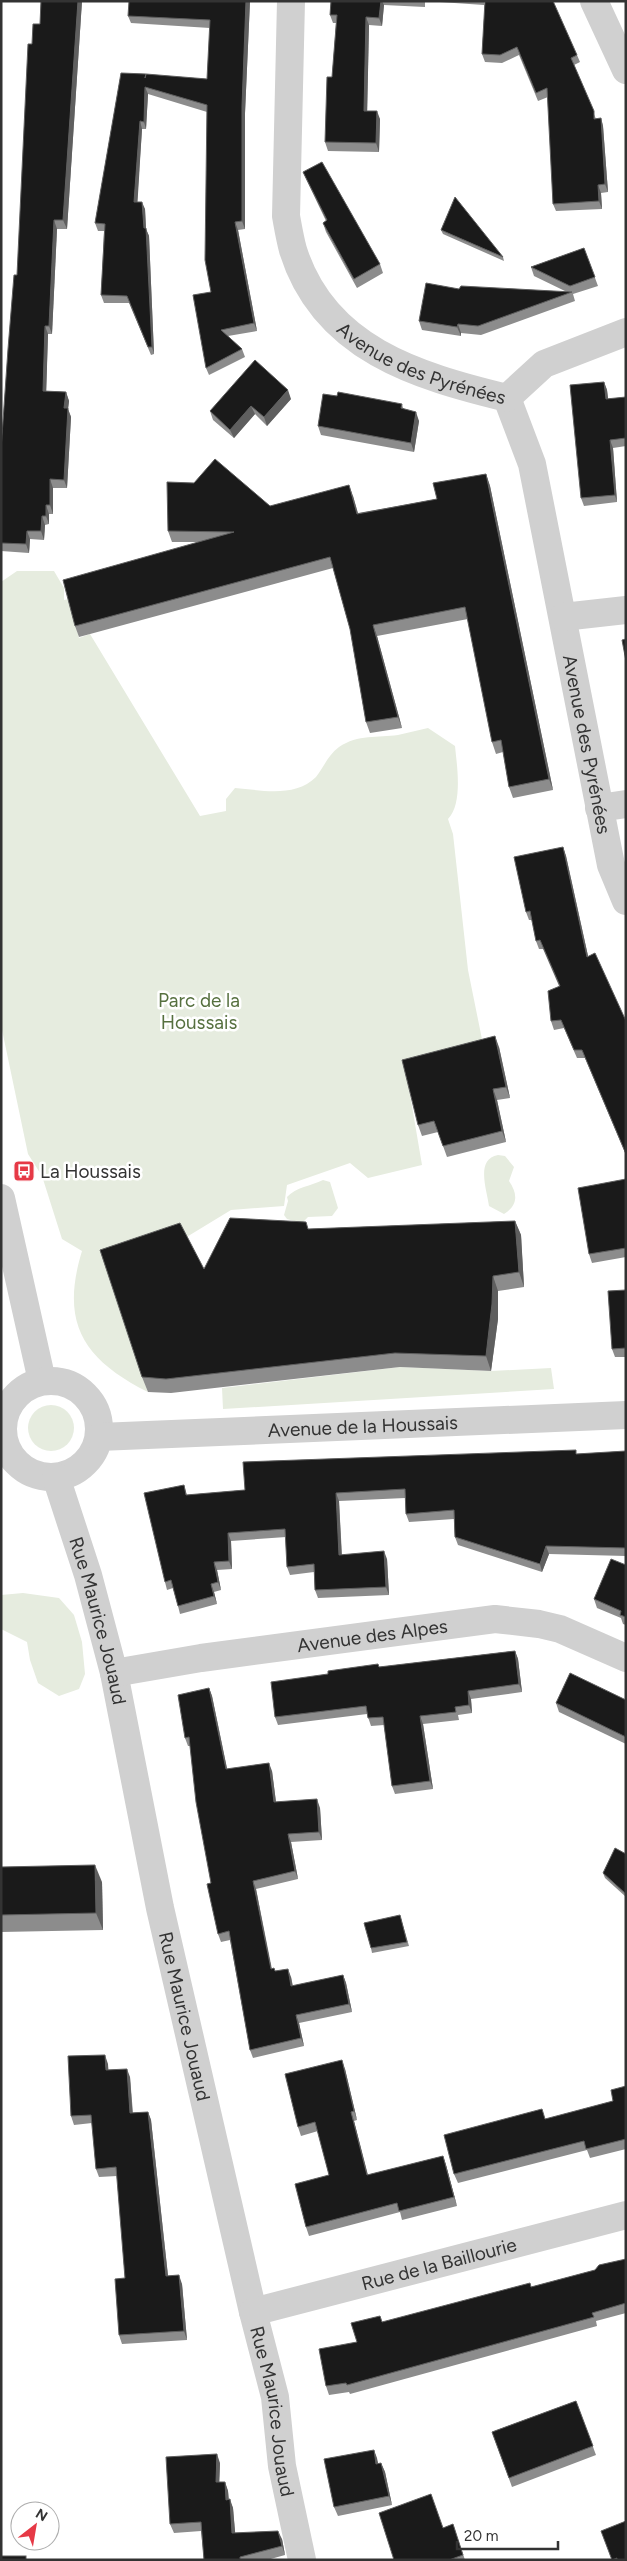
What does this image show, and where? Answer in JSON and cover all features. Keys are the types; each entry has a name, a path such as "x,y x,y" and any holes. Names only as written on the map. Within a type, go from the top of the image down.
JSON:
{"street":[{"name":"Avenue des Pyrénées","path":"291,1 286,216 293,250 306,280 320,305 340,326 368,348 403,366 443,382 507,398 532,464 611,865 626,901"},
{"path":"594,1 626,70"},
{"path":"507,398 544,364 626,332"},
{"path":"563,617 626,610"},
{"path":"599,808 626,804"},
{"path":"1,1198 42,1381"},
{"path":"42,1381 63,1382 81,1391 88,1398 98,1416 99,1437 87,1461 73,1472 56,1477 36,1474 20,1466 3,1441 3,1424 8,1407 18,1393 42,1381"},
{"name":"Avenue de la Houssais","path":"99,1437 626,1415"},
{"name":"Rue Maurice Jouaud","path":"56,1477 90,1584 114,1673 160,1908 252,2312 275,2397 282,2466 302,2560"},
{"name":"Avenue des Alpes","path":"114,1673 201,1658 495,1619 539,1624 560,1629 626,1658"},
{"name":"Rue de la Baillourie","path":"252,2312 626,2215"}],"green space":[{"name":"Parc de la Houssais","path":"17,571 54,571 64,588 64,600 69,599 79,638 90,634 200,816 226,811 226,799 235,788 277,791 298,788 308,784 316,777 335,750 353,740 398,735 428,728 455,746 458,774 457,795 453,812 448,819 453,834 468,970 487,1064 406,1071 422,1165 368,1178 350,1163 287,1185 284,1206 231,1210 185,1238 105,1264 148,1392 107,1366 93,1352 82,1336 76,1319 74,1299 76,1276 82,1251 62,1239 42,1176 28,1154 1,1025 1,582"},
{"path":"498,1155 505,1156 514,1167 509,1181 514,1190 515,1199 512,1207 504,1214 489,1206 484,1176 487,1162"},
{"path":"323,1180 330,1182 338,1208 332,1216 308,1217 302,1223 287,1219 284,1215 288,1201 287,1197 299,1189"},
{"path":"400,1367 491,1371 551,1368 554,1389 223,1409 222,1388"},
{"path":"51,1405 64,1409 70,1415 74,1428 70,1441 64,1447 51,1451 38,1447 32,1441 28,1428 32,1415 38,1409"},
{"path":"23,1593 59,1598 74,1615 82,1642 85,1674 79,1689 59,1696 38,1683 30,1660 27,1642 1,1629 1,1595"}],"building":[{"path":"41,1 78,1 63,220 54,220 49,326 45,326 43,391 66,392 64,408 68,408 64,480 50,479 50,505 46,505 46,516 42,516 41,531 27,531 26,544 1,543 1,450 14,275 17,275 28,44 32,44 33,24 40,24"},
{"path":"129,1 246,1 242,106 242,221 235,222 254,323 221,330 242,349 206,368 193,295 211,292 205,260 207,105 145,87 144,122 140,121 134,202 142,202 144,228 146,228 152,347 148,347 127,296 101,295 105,224 95,223 121,73 207,79 210,20 128,16"},
{"path":"331,1 381,1 379,18 366,17 364,111 377,111 376,143 325,142 327,77 332,77 337,15 330,15"},
{"path":"485,1 553,1 577,55 571,58 594,111 594,119 601,118 605,184 598,185 599,201 553,204 547,88 536,93 517,47 500,55 482,54"},
{"path":"322,162 380,264 354,279 323,223 327,220 303,172"},
{"path":"455,197 503,257 441,230"},
{"path":"584,248 595,277 570,286 531,267"},
{"path":"426,283 459,289 461,286 572,292 478,326 458,324 457,327 419,321"},
{"path":"255,360 288,390 264,417 251,406 230,430 210,411"},
{"path":"604,382 606,399 626,397 626,438 610,440 615,495 581,498 570,385"},
{"path":"338,392 402,404 401,408 416,412 411,443 318,426 323,394 337,396"},
{"path":"215,459 270,506 349,485 357,514 437,499 433,483 486,474 549,779 509,787 501,740 492,742 465,607 373,625 398,717 366,722 350,629 330,557 75,626 63,580 234,532 168,531 167,482 194,483"},
{"path":"626,639 626,661 622,640"},
{"path":"563,847 587,957 595,953 626,1021 626,1154 582,1050 574,1050 561,1020 551,1021 548,991 560,986 540,940 536,941 530,911 526,912 514,857"},
{"path":"495,1036 506,1087 493,1089 502,1131 443,1146 434,1121 418,1125 402,1060"},
{"path":"626,1179 626,1248 589,1254 578,1188"},
{"path":"230,1218 306,1222 308,1229 515,1221 519,1272 493,1276 486,1356 395,1353 166,1379 142,1377 100,1250 180,1223 204,1269"},
{"path":"626,1290 626,1348 612,1349 608,1291"},
{"path":"576,1450 576,1454 626,1451 626,1548 546,1546 540,1564 455,1537 454,1510 406,1514 405,1489 336,1493 339,1555 384,1551 386,1587 315,1590 314,1564 287,1567 285,1529 228,1533 229,1561 214,1562 218,1582 211,1584 214,1596 178,1606 171,1580 165,1582 144,1493 184,1485 186,1495 245,1490 243,1462"},
{"path":"611,1559 626,1565 626,1617 620,1615 621,1611 594,1599"},
{"path":"515,1651 519,1684 468,1691 469,1705 455,1707 456,1712 420,1716 430,1781 392,1786 383,1717 368,1718 366,1706 275,1717 271,1682 328,1674 328,1671 378,1664 379,1667"},
{"path":"570,1673 626,1700 626,1737 556,1703"},
{"path":"209,1688 226,1769 269,1763 274,1802 317,1799 319,1832 288,1834 295,1871 253,1881 271,1969 274,1968 275,1971 288,1969 291,1986 343,1975 349,2004 296,2015 301,2038 250,2050 229,1931 218,1934 207,1884 211,1883 196,1802 189,1737 185,1738 178,1695"},
{"path":"615,1848 626,1854 626,1894 603,1873"},
{"path":"95,1865 96,1913 1,1915 1,1867"},
{"path":"400,1915 407,1942 371,1948 364,1923"},
{"path":"105,2055 106,2070 127,2069 130,2113 148,2112 166,2276 179,2275 184,2331 119,2335 115,2279 125,2278 116,2167 96,2169 91,2115 71,2116 68,2056"},
{"path":"342,2060 354,2111 351,2112 367,2175 443,2156 454,2197 399,2211 397,2203 306,2227 295,2184 329,2175 315,2122 298,2127 285,2074"},
{"path":"626,2086 626,2139 586,2149 584,2141 454,2174 444,2135 542,2109 545,2119 613,2101 611,2090"},
{"path":"626,2259 626,2303 592,2313 594,2317 347,2385 346,2383 326,2386 319,2349 357,2342 351,2323 380,2316 382,2322 530,2283 531,2287 595,2270 599,2265"},
{"path":"576,2401 593,2446 509,2478 492,2432"},
{"path":"374,2450 376,2464 381,2463 389,2496 334,2507 324,2459"},
{"path":"217,2454 216,2482 225,2482 226,2500 230,2499 232,2533 278,2531 282,2546 240,2557 240,2560 204,2560 201,2522 170,2524 166,2457"},
{"path":"431,2494 443,2528 453,2524 463,2555 449,2560 394,2560 379,2513"},
{"path":"626,2521 626,2560 617,2560 617,2558 612,2560 601,2531"},
{"path":"1,2556 26,2556 26,2560 1,2560"}],"place":[{"name":"La Houssais","path":"24,1171"}]}
